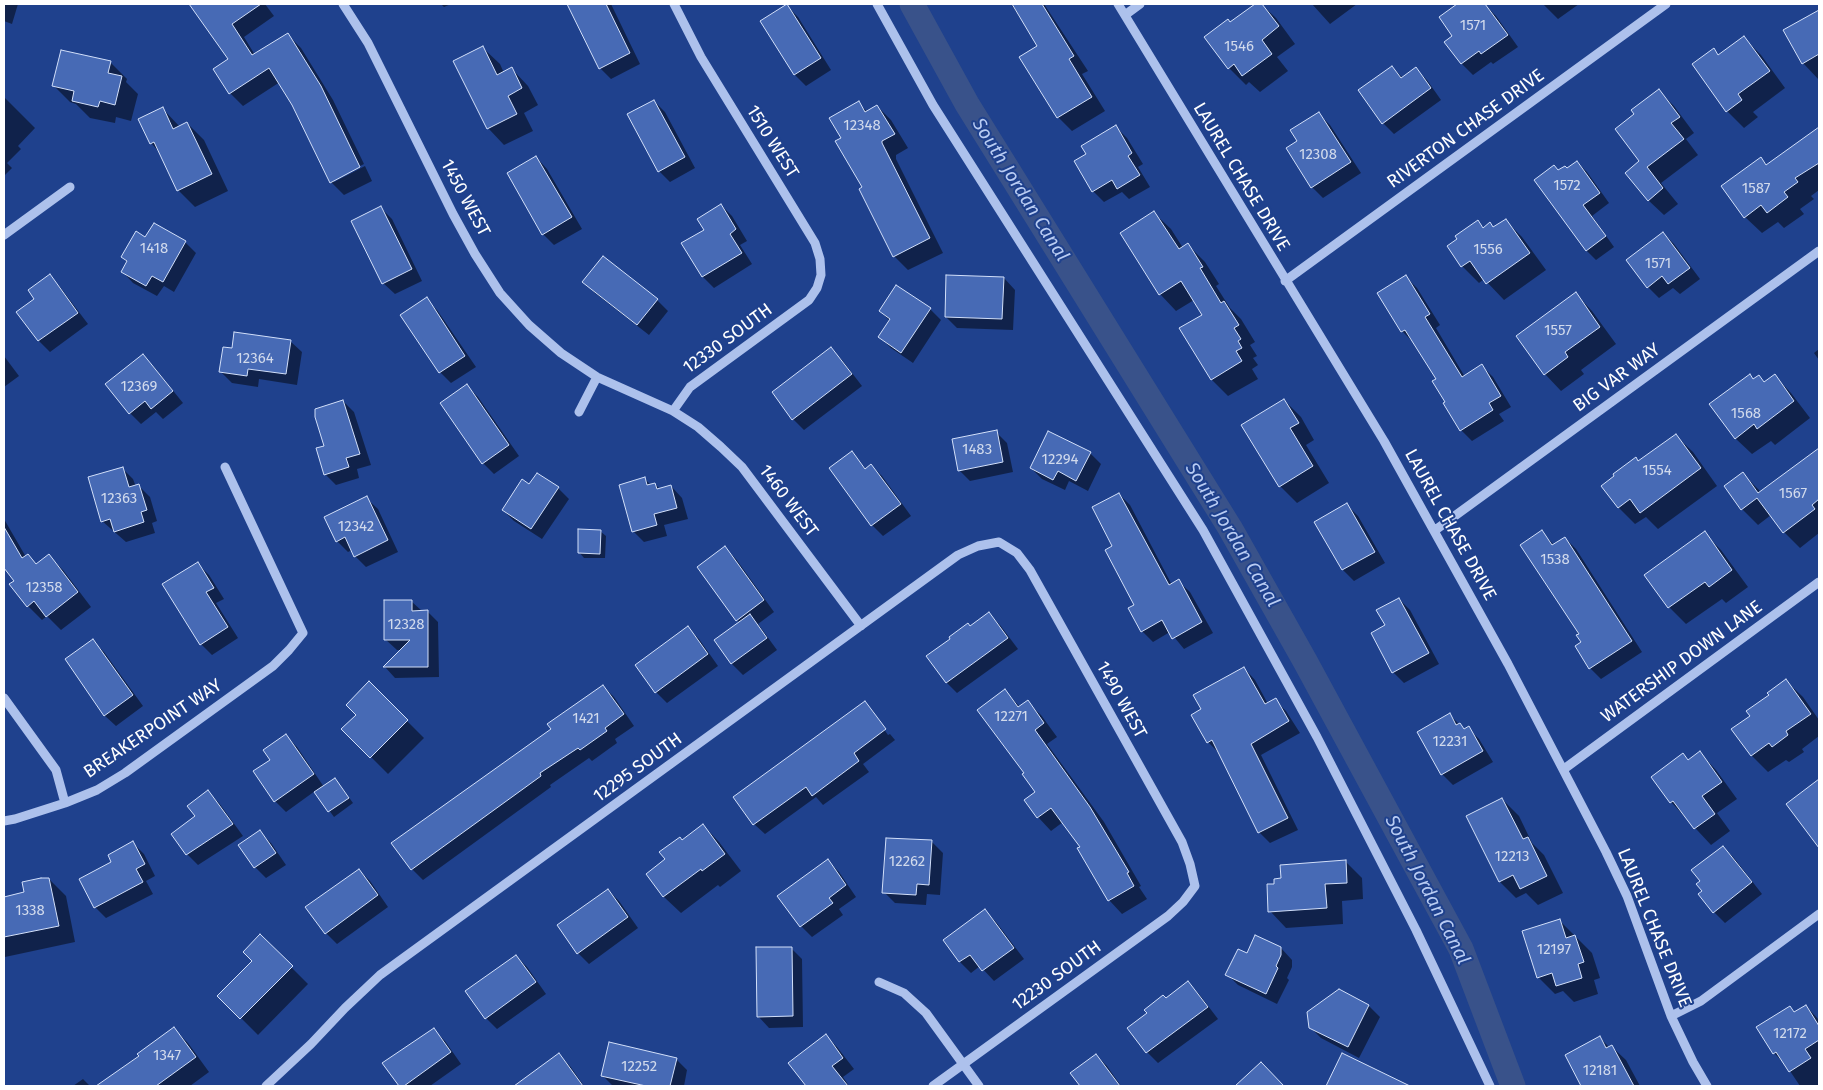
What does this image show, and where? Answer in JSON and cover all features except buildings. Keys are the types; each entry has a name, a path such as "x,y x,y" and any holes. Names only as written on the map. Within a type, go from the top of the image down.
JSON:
{"street":[{"name":"1450 WEST","path":"344,4 368,43 453,214 500,293 529,325 561,353 597,377 673,411"},
{"name":"1510 WEST","path":"674,4 701,58 815,243 820,259 821,275 817,288 810,300"},
{"path":"877,4 933,105 1203,530 1322,746 1416,930 1490,1086"},
{"name":"LAUREL CHASE DRIVE","path":"1118,4 1384,441 1508,664 1564,769 1627,896 1671,1016 1707,1086"},
{"path":"1125,15 1140,4"},
{"name":"RIVERTON CHASE DRIVE","path":"1285,281 1666,4"},
{"path":"4,235 70,187"},
{"name":"BIG VAR WAY","path":"1434,531 1819,251"},
{"name":"12330 SOUTH","path":"673,411 690,387 810,300"},
{"path":"579,412 597,377"},
{"name":"1460 WEST","path":"673,411 698,427 742,467 861,626"},
{"name":"BREAKERPOINT WAY","path":"4,820 16,819 65,803 97,790 125,773 273,666 303,634 225,467"},
{"name":"12295 SOUTH","path":"266,1086 380,975 958,555 978,546 999,542"},
{"name":"1490 WEST","path":"999,542 1017,553 1030,570 1182,842 1190,864 1194,886"},
{"name":"WATERSHIP DOWN LANE","path":"1564,769 1819,582"},
{"path":"4,698 56,770 65,803"},
{"name":"12230 SOUTH","path":"933,1086 1168,916 1183,902 1194,886"},
{"path":"1671,1016 1701,1001 1819,914"},
{"path":"879,982 904,993 926,1013 979,1086"}],"waterway":[{"name":"South Jordan Canal","path":"912,4 967,104 1230,528 1305,661 1461,949 1513,1086"}]}
